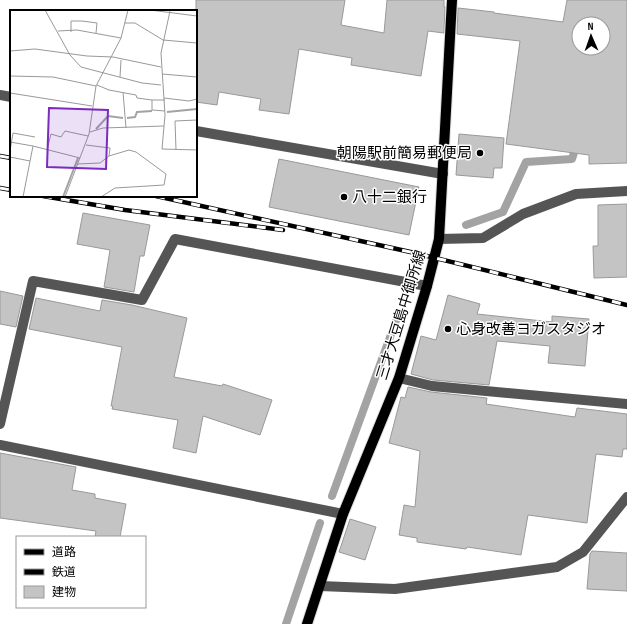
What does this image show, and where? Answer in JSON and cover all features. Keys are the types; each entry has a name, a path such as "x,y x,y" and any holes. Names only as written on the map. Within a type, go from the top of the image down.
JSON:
{"main road":[{"name":"三才大豆島中御所線","path":"307,624 343,514 399,378 428,286 439,239 452,0"}],"street":[{"path":"0,96 10,98"},
{"path":"197,131 443,174"},
{"path":"439,239 484,238 523,214 576,194 627,191"},
{"path":"0,424 33,281 142,300 175,239 428,286"},
{"path":"399,378 432,386 627,404"},
{"path":"0,445 343,514"},
{"path":"320,586 395,589 557,567 583,552 627,497"}],"building":[{"path":"196,0 345,0 341,25 384,33 387,0 444,0 444,33 428,31 421,76 351,65 352,58 299,49 289,114 259,110 261,99 219,92 217,105 197,102"},
{"path":"567,0 627,0 627,163 589,164 589,155 506,144 520,41 457,34 458,8 563,22"},
{"name":"朝陽駅前簡易郵便局","path":"459,134 504,138 502,168 494,168 493,178 456,175"},
{"name":"八十二銀行","path":"279,159 419,187 409,235 269,207"},
{"path":"627,204 627,277 594,278 593,246 598,246 598,205"},
{"path":"83,213 150,225 144,256 140,256 134,292 104,287 110,250 77,244"},
{"path":"0,291 23,296 16,327 0,324"},
{"path":"448,295 480,304 477,314 552,322 552,316 589,319 585,366 548,363 550,346 497,341 489,385 433,380 411,374 421,336 436,340"},
{"path":"36,298 100,311 102,300 132,305 187,318 174,377 222,386 223,384 272,400 260,435 203,416 196,453 173,448 178,420 112,409 113,406 111,406 122,347 29,329"},
{"path":"408,387 431,392 487,398 486,404 575,417 577,408 627,414 627,449 623,449 622,457 596,454 587,523 528,515 521,555 467,547 466,549 417,542 417,538 399,535 404,505 415,507 420,451 389,443 401,397 405,398"},
{"path":"0,453 76,467 72,490 95,494 95,498 126,504 120,536 95,536 96,531 0,518"},
{"path":"350,519 376,527 365,560 339,552"},
{"path":"592,551 627,553 627,591 587,589 590,554"}],"waterway":[{"path":"466,225 503,212 526,162 572,159 577,143"},
{"path":"332,496 397,318"},
{"path":"286,624 320,523"}],"railway":[{"path":"0,156 10,158"},
{"path":"0,188 10,190"},
{"path":"49,197 125,210 283,230"},
{"path":"161,197 415,253 627,305"}],"place":[{"name":"朝陽駅前簡易郵便局","path":"480,153"},
{"name":"八十二銀行","path":"344,197"},
{"name":"心身改善ヨガスタジオ","path":"448,329"}]}
